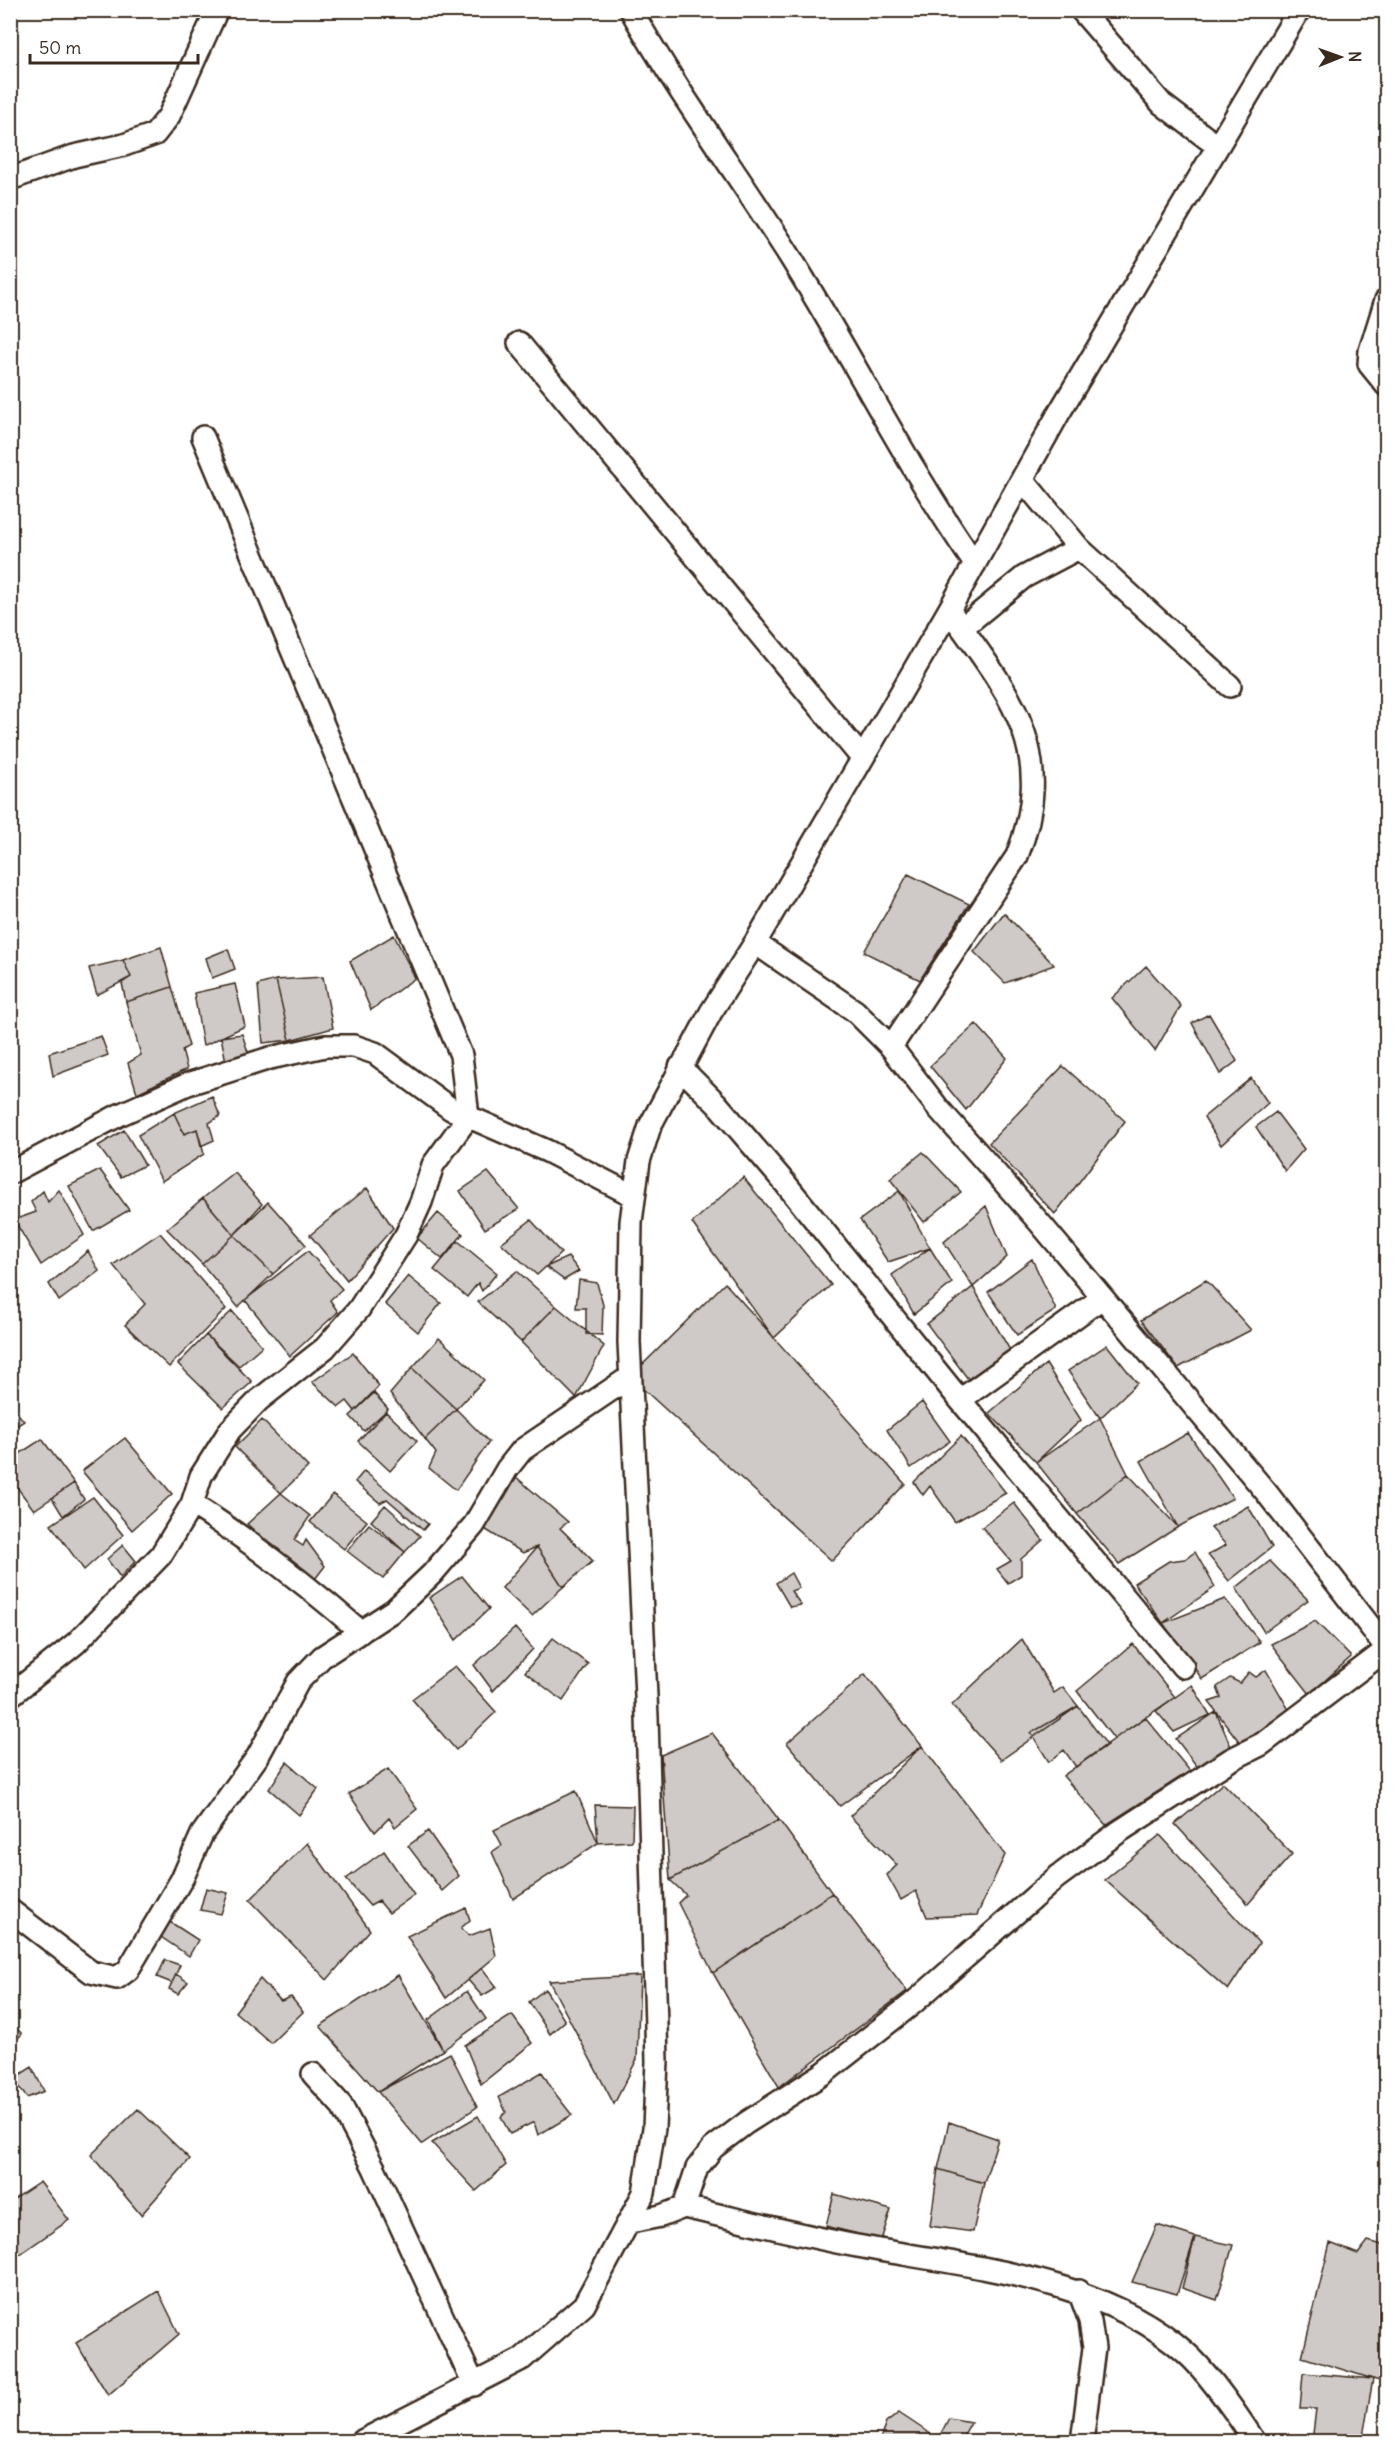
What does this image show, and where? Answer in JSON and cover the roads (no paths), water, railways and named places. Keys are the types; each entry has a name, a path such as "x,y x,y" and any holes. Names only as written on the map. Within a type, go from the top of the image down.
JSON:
{"street":[{"path":"10,179 74,156 124,145 155,134 169,116 217,10"},
{"path":"631,10 659,60 790,256 939,510 975,564"},
{"path":"1081,10 1162,104 1217,146"},
{"path":"360,2442 522,2359 584,2305 644,2193 654,2128 657,2061 647,1717 630,1377 631,1233 639,1161 650,1126 680,1067 755,943 949,610 1022,479 1299,10"},
{"path":"1386,300 1370,351 1369,364 1386,385"},
{"path":"519,343 862,758"},
{"path":"10,1696 76,1643 161,1555 192,1504 201,1476 230,1430 259,1400 325,1348 359,1309 406,1235 421,1202 433,1165 468,1117 461,1055 203,437"},
{"path":"1022,479 1079,548 1230,686"},
{"path":"962,628 1024,577 1079,548"},
{"path":"891,1047 1017,856 1029,826 1034,777 1022,720 1004,688 949,610"},
{"path":"684,2207 697,2168 713,2148 833,2066 912,2004 1056,1878 1111,1837 1230,1760 1262,1744 1386,1648 1266,1492 938,1108 891,1047 855,1011 755,943"},
{"path":"10,1173 119,1115 188,1084 270,1058 325,1046 354,1046 375,1053 427,1092 468,1117 547,1151 634,1196"},
{"path":"680,1067 717,1104 785,1183 960,1400 1183,1667"},
{"path":"960,1400 1102,1298"},
{"path":"10,1910 91,1972 117,1978 128,1970 183,1877 202,1834 258,1756 298,1682 322,1656 394,1610 432,1574 474,1526 507,1469 522,1450 630,1377"},
{"path":"192,1504 247,1539 293,1574 361,1632"},
{"path":"313,2074 341,2105 374,2168 474,2385"},
{"path":"630,2222 661,2216 684,2207 837,2242 1033,2280 1079,2292 1138,2320 1186,2352 1255,2442"},
{"path":"1079,2292 1090,2321 1094,2348 1082,2442"}]}
